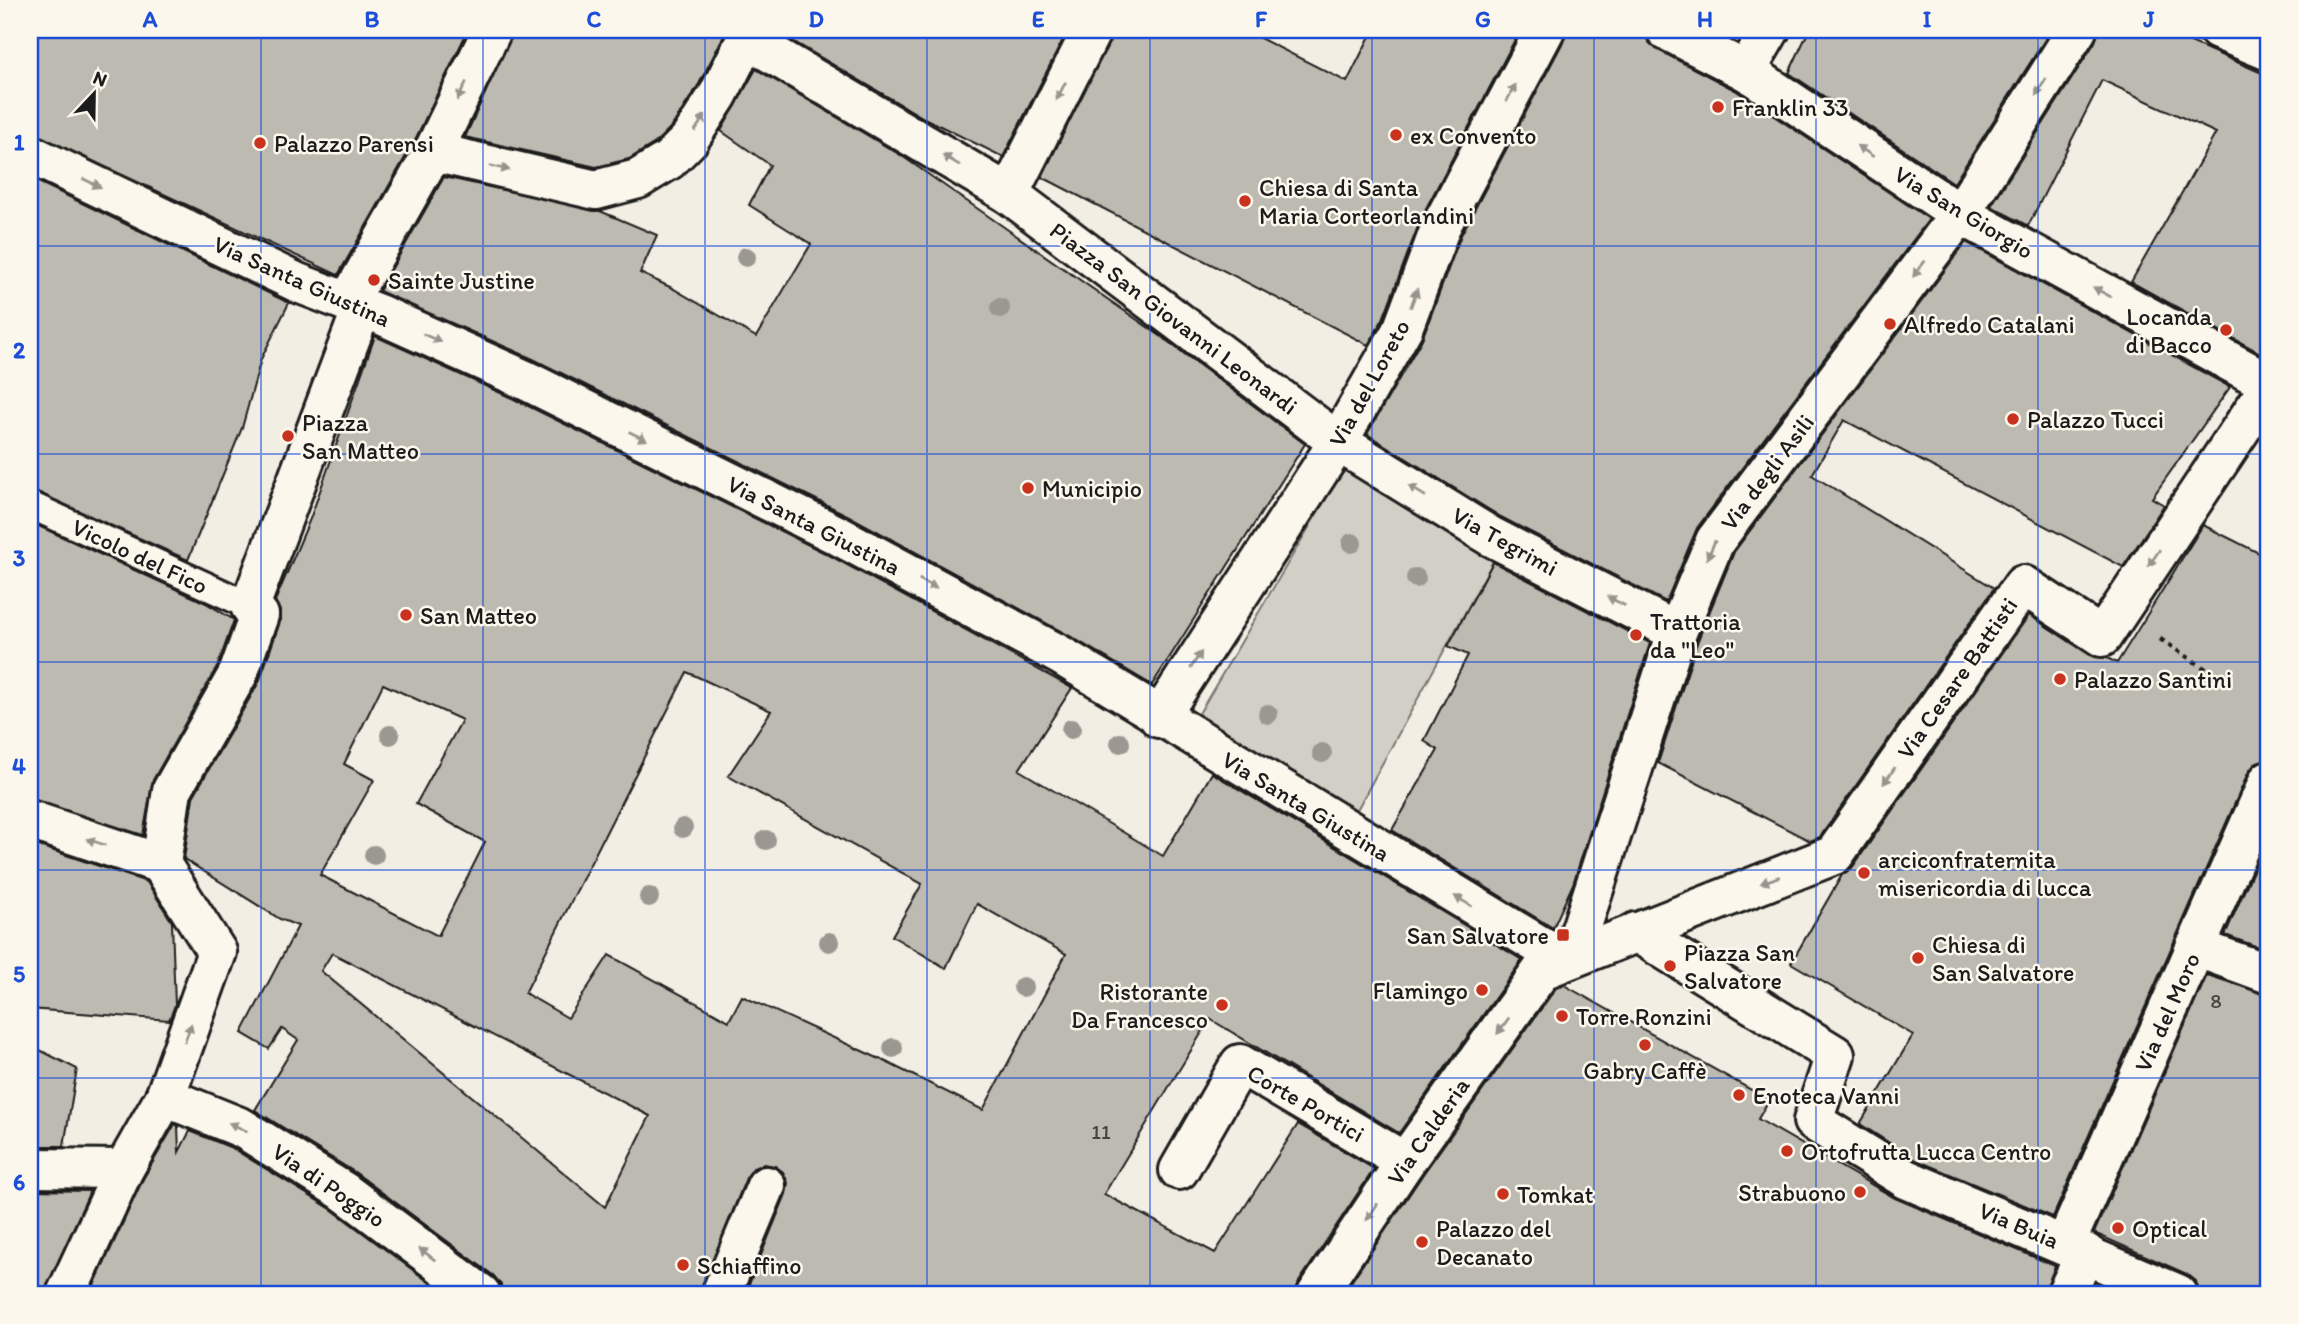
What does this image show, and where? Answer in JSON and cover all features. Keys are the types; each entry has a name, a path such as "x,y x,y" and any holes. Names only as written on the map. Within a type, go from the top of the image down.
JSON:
{"street":[{"path":"161,864 172,789 239,674 259,615 250,606 355,305 492,30"},
{"path":"1009,194 1092,30"},
{"name":"Via del Loreto","path":"1159,718 1338,442 1403,328 1441,226 1545,30"},
{"name":"Via San Giorgio","path":"1666,30 1746,71 1960,214 2269,385"},
{"path":"1746,71 1770,30"},
{"name":"Via degli Asili","path":"1560,962 1637,762 1677,632 1715,541 1960,214 2077,30"},
{"path":"2218,30 2269,51"},
{"path":"433,152 596,190 638,179 668,160 689,140 718,95 749,34"},
{"name":"Piazza San Giovanni Leonardi","path":"749,34 1009,194 1338,442"},
{"name":"Via Santa Giustina","path":"30,154 298,283 355,305 523,379 839,536 1060,655 1560,962"},
{"name":"Via Cesare Battisti","path":"1636,933 1834,855 2023,584 2102,637 2269,385"},
{"name":"Via Tegrimi","path":"1338,442 1490,536 1677,632"},
{"name":"Via del Moro","path":"2066,1294 2076,1249 2195,947 2269,780"},
{"path":"30,820 161,864 217,952 165,1097 124,1169 66,1294"},
{"path":"1560,962 1636,933"},
{"name":"Via Buia","path":"1636,933 1835,1055 1813,1121 1906,1179 2178,1294"},
{"path":"2195,947 2269,974"},
{"name":"Via Calderia","path":"1317,1294 1405,1162 1560,962"},
{"name":"Corte Portici","path":"1179,1170 1240,1064 1405,1162"},
{"name":"Via di Poggio","path":"165,1097 242,1128 343,1191 481,1294"},
{"path":"30,1168 124,1169"},
{"path":"721,1294 766,1186"}],"lane":[{"name":"Vicolo del Fico","path":"30,505 250,606"}],"path":[{"path":"2119,611 2224,681"}],"shaded area":[{"path":"1344,468 1496,556 1353,817 1194,722"}],"building":[{"name":"Palazzo Parensi","path":"30,30 468,30 414,142 338,275 30,132"},
{"path":"514,30 727,30 699,84 672,126 655,143 629,159 596,167 465,137"},
{"path":"774,30 1068,30 1003,157 924,118"},
{"name":"Chiesa di Santa Maria Corteorlandini","path":"1114,30 1244,30 1347,82 1373,30 1520,30 1422,216 1383,319 1368,345 1042,177"},
{"path":"1567,30 1629,30 1647,39 1656,49 1735,90 1929,219 1697,528 1666,602 1501,517 1367,434 1422,339 1461,235"},
{"path":"1809,30 2051,30 1954,183 1789,73"},
{"path":"2099,30 2163,30 2269,76 2269,358 2131,282 2216,133 2102,80 2028,226 1991,206 2095,42"},
{"path":"756,69 902,156 1159,335 1305,444 1152,685 1070,636 849,516 533,359 379,291 444,177 600,211 657,235 640,273 672,288 756,337 811,244 749,205 770,165 721,131"},
{"path":"30,178 289,303 261,359 242,428 188,560 30,489"},
{"path":"1966,242 2230,387 2152,498 2164,505 2123,567 1844,420 1812,475 1994,588 1820,837 1810,841 1658,763 1698,640 1734,552"},
{"path":"375,336 514,399 829,555 1072,688 1019,770 1163,856 1212,773 1522,960 1399,1133 1210,1019 1104,1194 1215,1253 1298,1124 1374,1169 1299,1282 1295,1294 745,1294 786,1194 788,1183 783,1172 775,1166 764,1164 753,1168 746,1178 700,1294 502,1294 501,1285 494,1276 356,1173 255,1110 298,1040 282,1029 269,1049 242,1033 298,926 280,919 184,859 193,797 259,682 280,622 280,611 275,601 310,519","holes":["687,672 771,711 728,776 922,884 892,936 946,968 977,904 1066,954 983,1110 742,996 729,1021 609,955 568,1018 525,993","383,684 462,720 416,804 485,842 438,936 320,875 374,780 344,764","332,953 650,1116 605,1207 321,971"]},
{"path":"30,522 206,603 234,620 218,665 153,780 143,835 30,799"},
{"path":"2203,525 2269,558 2269,759 2257,762 2249,771 2053,1217 1916,1160 1860,1124 1913,1035 1791,963 1842,875 1852,868 2029,615 2090,655 2117,663"},
{"path":"1493,562 1650,643 1573,884 1553,928 1392,830 1438,750 1424,741 1468,655 1448,646"},
{"path":"2269,834 2269,951 2225,935"},
{"path":"30,843 147,882 172,922 175,1005 169,1020 30,1009"},
{"path":"2207,975 2269,995 2269,1294 2199,1294 2196,1281 2187,1274 2094,1233"},
{"path":"1564,985 1769,1100 1758,1119 1895,1198 2055,1266 2044,1294 1343,1294 1423,1174 1556,988"},
{"path":"30,1045 77,1069 64,1146 30,1146"},
{"path":"175,1124 178,1126 179,1152 190,1131 232,1148 331,1209 445,1294 90,1294 143,1179"},
{"path":"30,1190 90,1191 44,1294 30,1294"}],"place":[{"name":"Franklin 33","path":"1718,107"},
{"name":"ex Convento","path":"1396,135"},
{"name":"Palazzo Parensi","path":"260,143"},
{"name":"Chiesa di Santa Maria Corteorlandini","path":"1245,201"},
{"name":"Sainte Justine","path":"374,280"},
{"name":"Alfredo Catalani","path":"1890,324"},
{"name":"Locanda di Bacco","path":"2226,330"},
{"name":"Palazzo Tucci","path":"2013,419"},
{"name":"Piazza San Matteo","path":"288,436"},
{"name":"Municipio","path":"1028,488"},
{"name":"San Matteo","path":"406,615"},
{"name":"Trattoria da \"Leo\"","path":"1636,635"},
{"name":"Palazzo Santini","path":"2060,679"},
{"name":"arciconfraternita misericordia di lucca","path":"1864,873"},
{"name":"San Salvatore","path":"1563,935"},
{"name":"Chiesa di San Salvatore","path":"1918,958"},
{"name":"Piazza San Salvatore","path":"1670,966"},
{"name":"Flamingo","path":"1482,990"},
{"name":"Ristorante Da Francesco","path":"1222,1005"},
{"name":"Torre Ronzini","path":"1562,1016"},
{"name":"Gabry Caffè","path":"1645,1045"},
{"name":"Enoteca Vanni","path":"1739,1095"},
{"name":"Ortofrutta Lucca Centro","path":"1787,1151"},
{"name":"Strabuono","path":"1860,1192"},
{"name":"Tomkat","path":"1503,1194"},
{"name":"Optical","path":"2118,1228"},
{"name":"Palazzo del Decanato","path":"1422,1242"},
{"name":"Schiaffino","path":"683,1265"}]}
